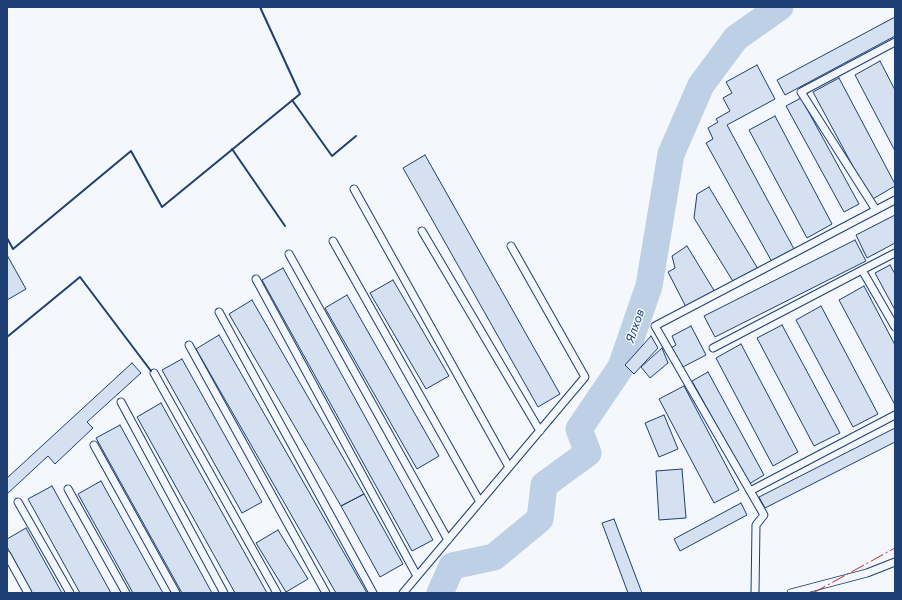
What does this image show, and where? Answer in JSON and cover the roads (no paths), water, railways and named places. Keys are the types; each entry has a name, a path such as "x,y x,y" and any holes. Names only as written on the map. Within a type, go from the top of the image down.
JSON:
{"lane":[{"path":"876,210 801,92 895,42"},
{"path":"354,189 509,467"},
{"path":"755,593 756,525 764,515 655,326 895,200"},
{"path":"422,231 540,431"},
{"path":"333,241 480,502"},
{"path":"403,593 585,378 512,246"},
{"path":"713,348 895,253"},
{"path":"289,254 448,540"},
{"path":"862,270 895,327"},
{"path":"256,279 417,576"},
{"path":"219,312 373,593"},
{"path":"189,345 326,593"},
{"path":"154,373 277,593"},
{"path":"121,402 224,593"},
{"path":"750,491 895,415"},
{"path":"94,445 176,593"},
{"path":"68,489 126,593"},
{"path":"18,502 70,593"},
{"path":"7,555 28,593"},
{"path":"791,593 867,573 895,562"}],"waterway":[{"name":"Ялхов","path":"440,593 452,566 494,557 540,519 544,485 588,453 579,429 621,367 649,286 671,154 701,85 736,38 780,7"}]}
